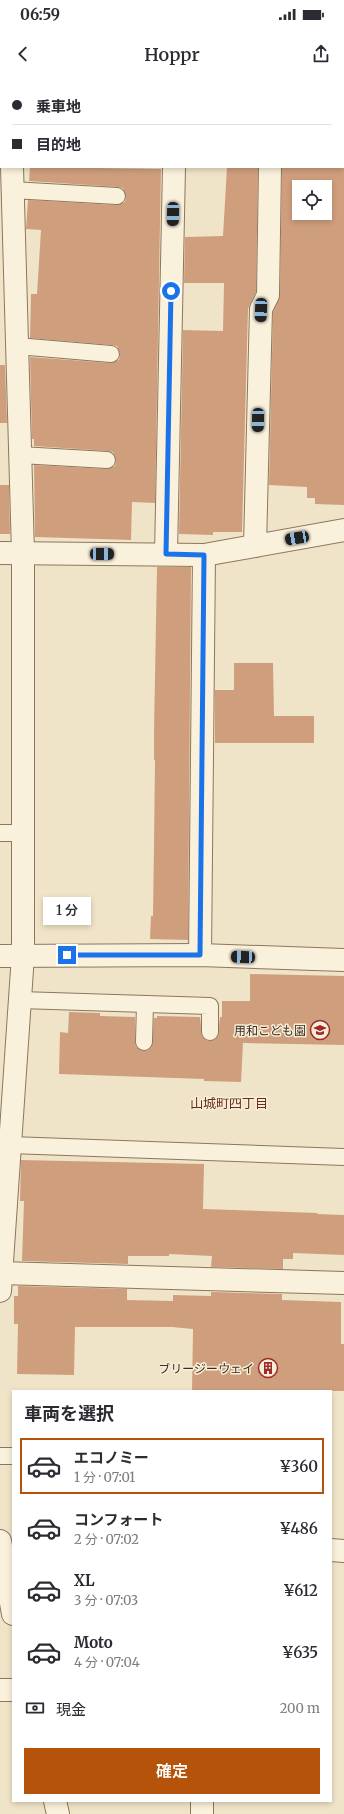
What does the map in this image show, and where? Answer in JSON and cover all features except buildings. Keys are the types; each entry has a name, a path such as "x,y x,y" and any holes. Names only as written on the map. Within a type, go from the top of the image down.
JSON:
{"street":[{"path":"12,168 23,553 23,956 20,1000 6,1104 10,1145 1,1282 344,1283"},
{"path":"166,554 174,168"},
{"path":"255,546 261,310 268,296 270,168"},
{"path":"0,553 204,555 344,530"},
{"path":"200,955 204,555"},
{"path":"0,956 200,955 344,960"},
{"path":"0,1542 4,1592 12,1612"},
{"path":"332,1550 344,1551"},
{"path":"0,1690 12,1690"},
{"path":"55,1802 58,1814"},
{"path":"202,1802 202,1814"}],"lane":[{"path":"12,190 117,196"},
{"path":"17,346 111,354"},
{"path":"20,455 106,460"},
{"path":"0,833 23,833"},
{"path":"20,1000 210,1006 210,1032"},
{"path":"144,1042 145,1004"},
{"path":"10,1145 344,1157"},
{"path":"0,1456 12,1456"}],"place":[{"name":"用和こども園","path":"320,1030"},
{"name":"ブリージーウェイ","path":"268,1368"}],"district":[{"name":"山城町四丁目","path":"229,1103"}],"route":[{"path":"67,955 200,955 204,555 166,554 171,291"}]}
